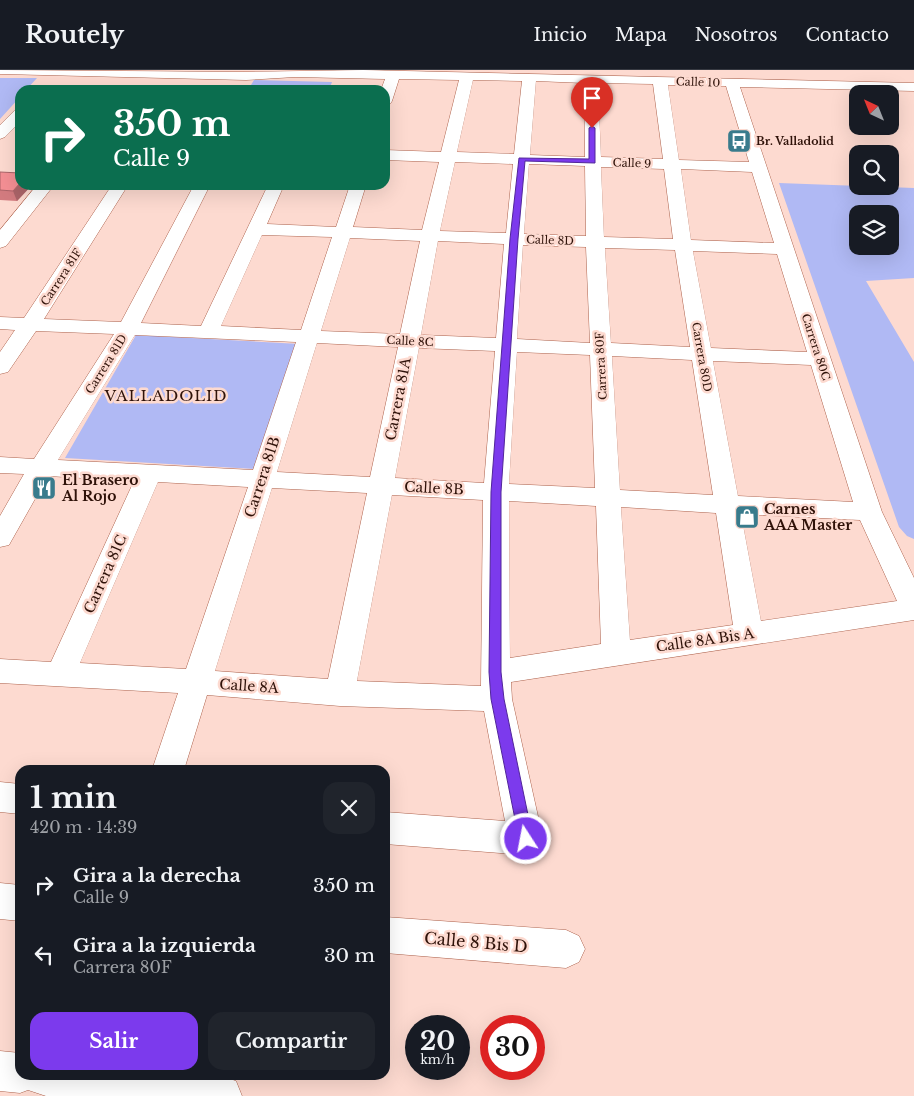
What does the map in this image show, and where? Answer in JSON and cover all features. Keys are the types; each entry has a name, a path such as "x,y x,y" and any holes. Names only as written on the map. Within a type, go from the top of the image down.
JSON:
{"street":[{"name":"Calle 10","path":"2,70 246,76 295,73 467,76 914,87"},
{"path":"47,84 59,72"},
{"path":"390,85 393,75"},
{"name":"Carrera 81A","path":"340,693 430,236 467,76"},
{"path":"390,828 526,839 496,686 496,492 514,239 529,78"},
{"name":"Carrera 80F","path":"591,79 595,242 616,653"},
{"name":"Carrera 80D","path":"660,81 683,245 749,634"},
{"name":"Carrera 80C","path":"732,83 869,512 908,578 914,608"},
{"path":"0,134 15,118"},
{"name":"Calle 9","path":"390,155 759,167"},
{"path":"0,242 42,190"},
{"name":"Carrera 81F","path":"0,367 117,190"},
{"name":"Carrera 81D","path":"0,538 41,467 128,329 199,190"},
{"path":"208,332 274,190"},
{"name":"Carrera 81B","path":"170,765 356,190"},
{"name":"Calle 8D","path":"256,229 785,249"},
{"name":"Calle 8C","path":"0,323 820,359"},
{"name":"Calle 8B","path":"0,465 869,512"},
{"name":"Carrera 81C","path":"60,675 150,473"},
{"name":"Calle 8A Bis A","path":"496,686 616,653 914,608"},
{"name":"Calle 8A","path":"0,671 196,682 340,693 496,686"},
{"path":"0,798 15,799"},
{"path":"0,901 15,902"},
{"name":"Calle 8 Bis D","path":"390,935 566,949"},
{"path":"0,1071 15,1072"},
{"path":"61,1081 221,1096"}],"shaded area":[{"path":"0,78 37,78 31,85 15,85 15,102 0,119"},
{"path":"254,80 332,82 331,85 251,85"},
{"path":"779,183 849,186 849,195 899,195 899,187 914,188 914,278 866,281 914,362 914,539 907,536 899,527"},
{"path":"136,335 300,344 255,469 65,458"}],"building":[{"path":"0,172 15,173 15,189 13,191 0,190"}],"place":[{"name":"Br. Valladolid","path":"739,141"},
{"name":"El Brasero Al Rojo","path":"44,488"},
{"name":"Carnes AAA Master","path":"747,517"}],"district":[{"name":"VALLADOLID","path":"166,396"}],"route":[{"path":"526,839 497,699 495,672 496,492 514,239 522,159 593,162 592,128"}]}
